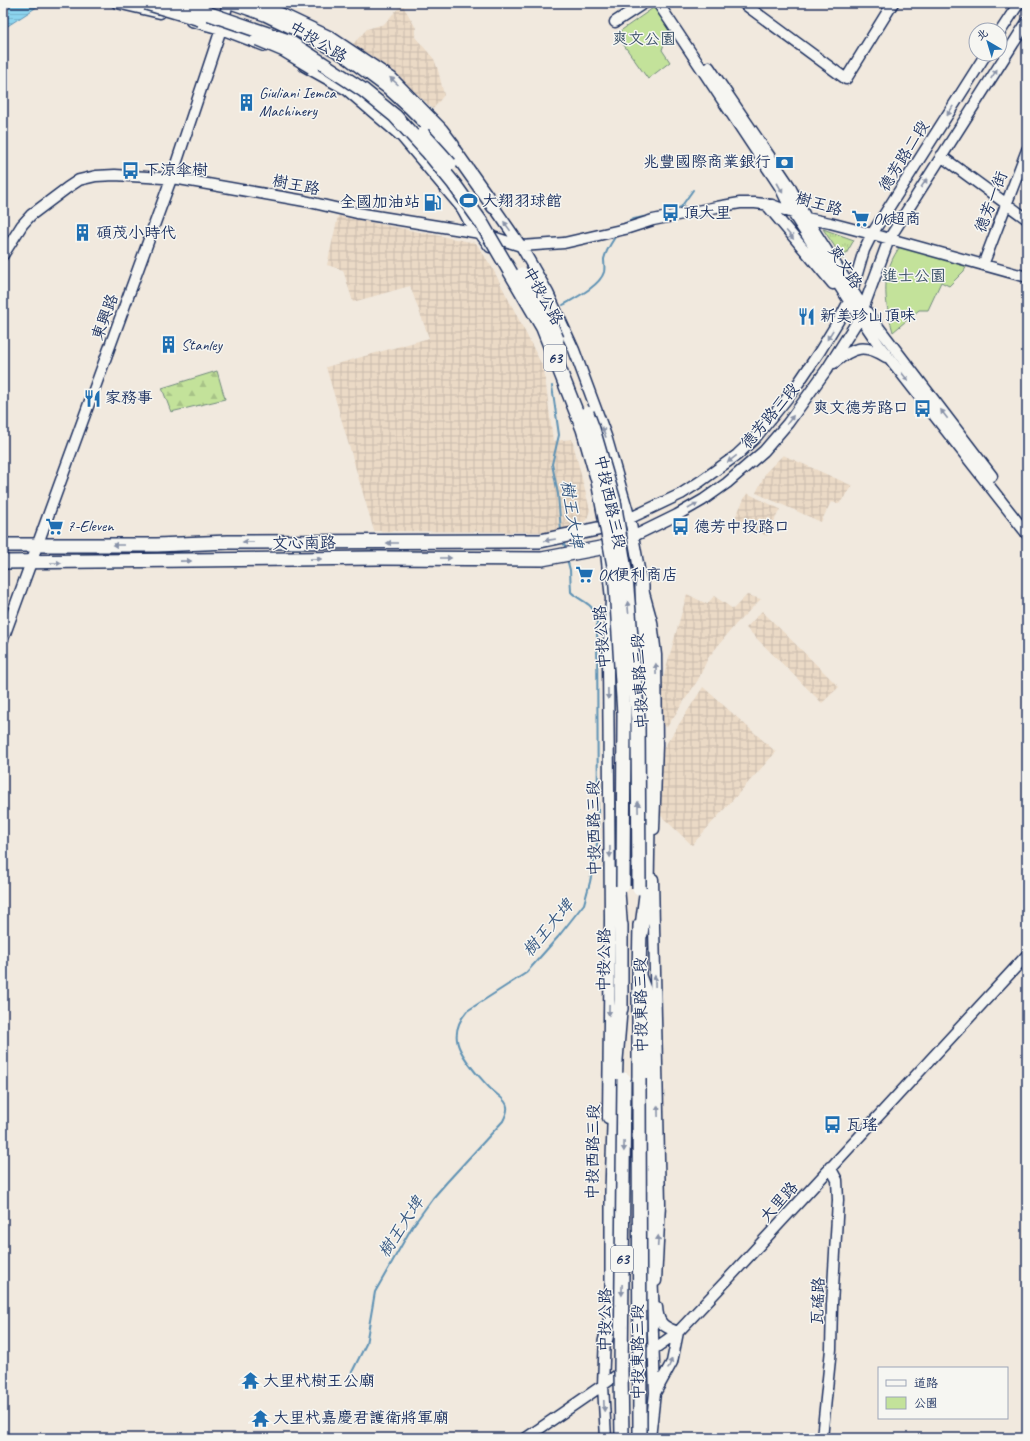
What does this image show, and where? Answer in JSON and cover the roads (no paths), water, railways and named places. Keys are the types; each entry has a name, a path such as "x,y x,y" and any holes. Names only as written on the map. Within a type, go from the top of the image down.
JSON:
{"main road":[{"path":"146,3 231,28 284,50 332,78 389,120 408,138 451,186 463,204 470,220"},
{"name":"中投公路","path":"178,3 288,41 363,90 395,116 427,150 454,184 481,222 543,328 583,429 598,481 615,571 624,714 623,886 621,932 621,1000 624,1079 621,1371 622,1438"},
{"name":"中投公路","path":"200,3 259,22 295,37 314,48 371,86 404,115 435,146 457,173 489,218 549,320 593,429 614,501 626,577 638,721 639,888 641,934 639,976 640,1438"},
{"path":"234,3 265,14 315,38 345,55 388,87 455,152 494,207"},
{"name":"文心南路","path":"3,545 228,542 540,542 602,528"},
{"name":"文心南路","path":"3,562 379,558 542,559 606,547"},
{"path":"641,934 647,887 650,701 642,609 642,586"},
{"path":"611,599 617,641 619,771 618,892 621,932"},
{"path":"639,976 649,1002 649,1238 652,1305"},
{"path":"605,1342 612,1312 612,1192 616,1060 621,1000"}],"street":[{"name":"中投西路三段","path":"117,3 221,29 280,52 347,90 402,137 470,220 501,262 535,324 575,420 590,470 606,547 611,599 608,660 610,919 604,1385 606,1438"},
{"name":"東興路","path":"3,638 170,178 221,29 228,3"},
{"name":"中投東路三段","path":"254,3 272,9 330,36 392,78 442,129 488,190 494,207 521,246 548,293 574,350 606,436 630,519 642,586 652,622 656,656 658,745 652,870 660,1204 656,1285 652,1305 655,1393 650,1438"},
{"path":"615,22 644,3"},
{"name":"爽文路","path":"658,3 780,187 792,212 849,301 862,312 889,343 1027,522"},
{"name":"爽文路","path":"665,3 789,185 806,218 852,290 862,312 892,361 1027,534"},
{"path":"743,3 846,79 893,3"},
{"path":"1007,22 1019,3"},
{"name":"德芳路二段","path":"889,239 1027,22"},
{"name":"德芳路二段","path":"849,301 864,250 872,234 981,62"},
{"name":"德芳一街","path":"983,266 1027,150"},
{"path":"941,156 1027,220"},
{"name":"樹王路","path":"3,255 22,225 31,215 78,180 96,176 115,175 179,178 305,201 357,213 480,233 521,246 564,242 613,232 653,220 740,203 772,204 806,218 872,234 1027,277"},
{"path":"766,204 826,278 849,301"},
{"name":"德芳路三段","path":"606,547 618,544 634,537 703,500 746,468 764,451 788,423 827,369 862,312 889,239"},
{"name":"德芳路三段","path":"602,528 630,519 681,494 716,472 737,455 756,437 793,391 820,351 849,301"},
{"path":"535,324 541,330 548,331 557,324 558,314"},
{"path":"827,369 844,355 854,350 867,348 876,351 892,361"},
{"name":"大里路","path":"526,1438 678,1332 1027,955"},
{"name":"瓦磘路","path":"822,1438 831,1349 838,1200 837,1180 830,1167"},
{"path":"655,1393 672,1362 678,1332 667,1328 660,1323 657,1311 656,1285"}],"water":[{"path":"12,3 43,3 3,29 3,9"}],"waterway":[{"name":"樹王大埤","path":"672,211 681,207 693,190"},
{"name":"樹王大埤","path":"624,224 634,219 648,216"},
{"name":"樹王大埤","path":"563,305 592,287 602,277 604,272 605,256 609,246 617,234"},
{"name":"樹王大埤","path":"552,386 559,435 552,464 558,494 561,531"},
{"name":"樹王大埤","path":"563,541 566,550"},
{"name":"樹王大埤","path":"351,1374 366,1344 375,1292 412,1227 433,1198 503,1121 506,1114 507,1104 476,1073 460,1050 457,1036 461,1020 467,1011 526,973 558,937 584,904 590,882 598,838 597,617 589,605 571,592 570,570 567,559"}],"place":[{"name":"Giuliani Iemca Machinery","path":"246,102"},
{"name":"兆豐國際商業銀行","path":"784,162"},
{"name":"下涼傘樹","path":"131,170"},
{"name":"大翔羽球館","path":"469,201"},
{"name":"全國加油站","path":"433,202"},
{"name":"頂大里","path":"670,213"},
{"name":"OK超商","path":"860,219"},
{"name":"碩茂小時代","path":"83,233"},
{"name":"新美珍山頂味","path":"807,316"},
{"name":"Stanley","path":"168,345"},
{"name":"家務事","path":"92,398"},
{"name":"爽文德芳路口","path":"922,408"},
{"name":"7-Eleven","path":"54,526"},
{"name":"德芳中投路口","path":"681,527"},
{"name":"OK便利商店","path":"585,575"},
{"name":"瓦瑤","path":"833,1125"},
{"name":"大里杙樹王公廟","path":"250,1381"},
{"name":"大里杙嘉慶君護衛將軍廟","path":"260,1418"}],"park label":[{"name":"爽文公園","path":"644,39"},
{"name":"進士公園","path":"914,276"}]}
